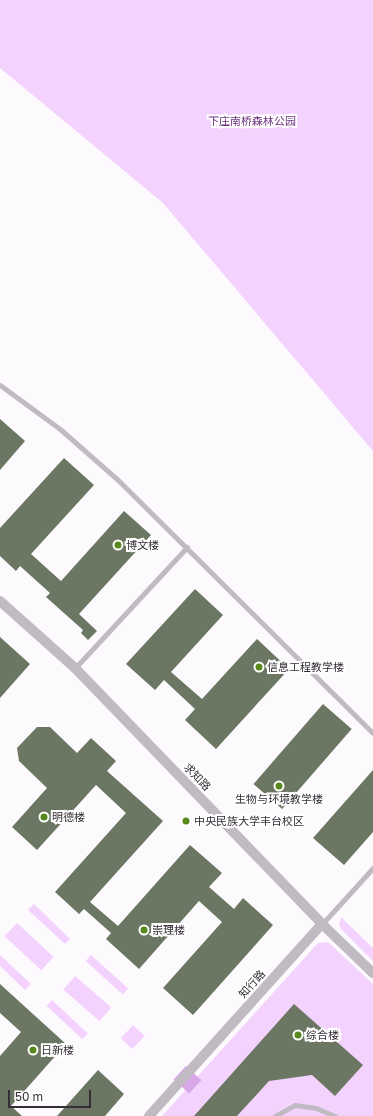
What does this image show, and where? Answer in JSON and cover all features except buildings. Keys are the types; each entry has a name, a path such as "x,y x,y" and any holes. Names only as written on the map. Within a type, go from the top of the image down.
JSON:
{"street":[{"name":"求知路","path":"0,601 75,668 322,924 373,973"},
{"name":"知行路","path":"150,1116 322,924"}],"lane":[{"path":"0,385 48,420 101,464 187,547 373,733"},
{"path":"75,668 187,547"},
{"name":"知行路","path":"322,924 373,868"},
{"path":"275,1116 295,1105 316,1108 334,1116"}],"green space":[{"name":"下庄南桥森林公园","path":"0,0 373,0 373,451 163,203 0,68"},
{"path":"34,904 70,939 65,944 28,910"},
{"path":"341,917 373,948 373,961 339,926"},
{"path":"17,923 54,957 41,970 5,936"},
{"path":"328,942 373,984 373,1116 162,1116 318,943"},
{"path":"0,955 31,984 25,990 0,966"},
{"path":"91,955 128,988 123,994 86,961"},
{"path":"75,976 111,1007 99,1021 63,990"},
{"path":"52,1000 88,1033 82,1039 47,1006"},
{"path":"133,1025 145,1036 132,1049 121,1038"}],"shaded area":[{"path":"186,1066 201,1080 189,1093 174,1079"}],"place":[{"name":"博文楼","path":"118,545"},
{"name":"信息工程教学楼","path":"259,667"},
{"name":"生物与环境教学楼","path":"279,786"},
{"name":"明德楼","path":"44,817"},
{"name":"中央民族大学丰台校区","path":"186,821"},
{"name":"崇理楼","path":"144,930"},
{"name":"综合楼","path":"298,1035"},
{"name":"日新楼","path":"33,1050"}]}
